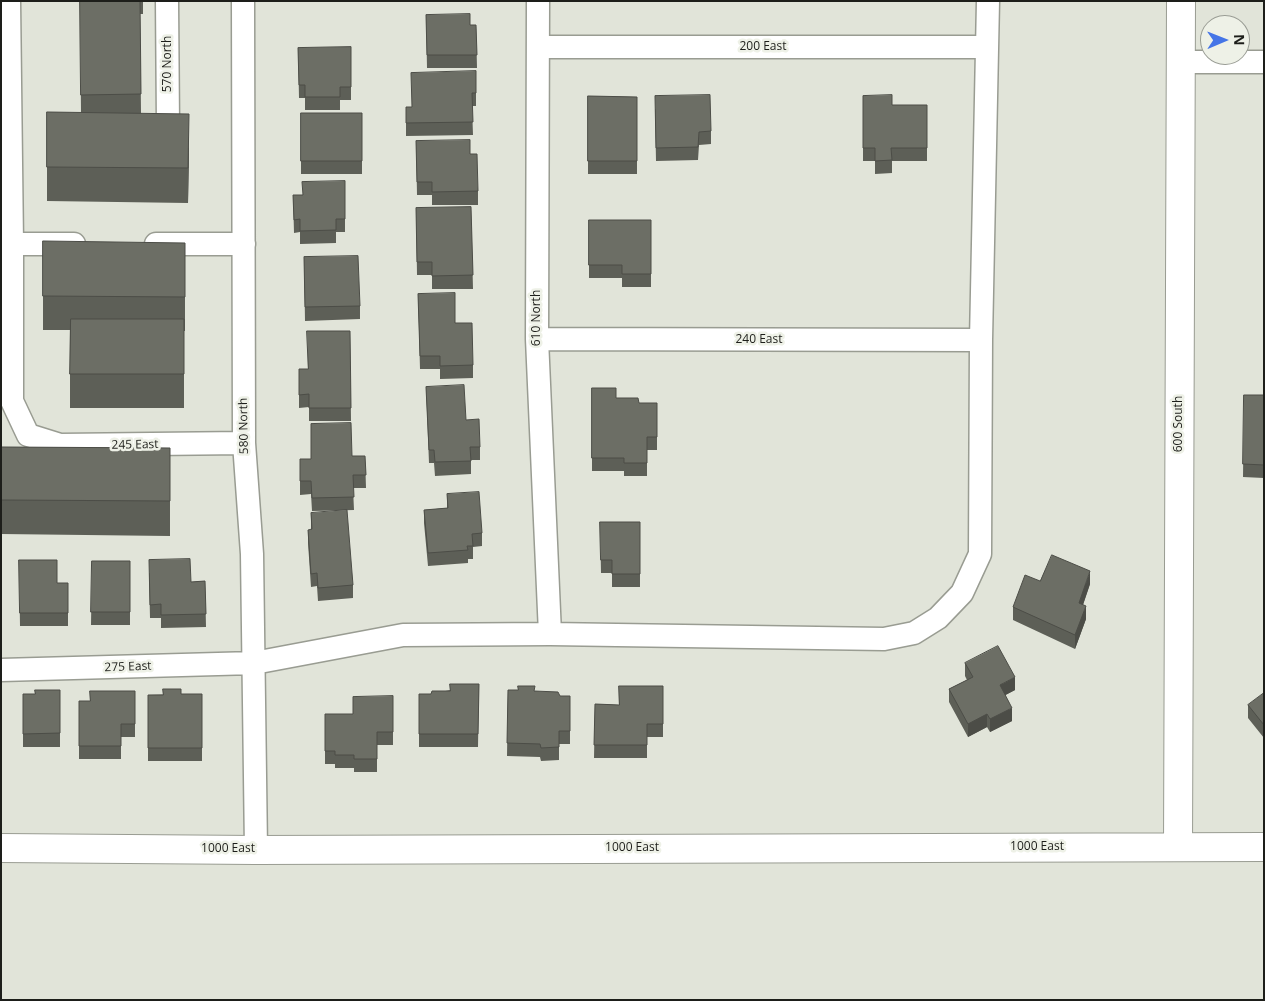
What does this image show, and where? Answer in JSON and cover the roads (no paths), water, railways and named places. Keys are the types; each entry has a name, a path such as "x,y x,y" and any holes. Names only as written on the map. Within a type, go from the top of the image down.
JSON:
{"street":[{"path":"9,1 12,244 91,244"},
{"name":"570 North","path":"167,1 168,126"},
{"name":"580 North","path":"243,1 244,443 252,554 256,850"},
{"name":"610 North","path":"538,1 537,339 550,634"},
{"name":"275 East","path":"1,670 254,663 403,635 550,634 884,638 914,633 938,618 962,593 980,554 981,340 988,1"},
{"name":"600 South","path":"1178,847 1181,1"},
{"name":"200 East","path":"539,46 987,48"},
{"path":"1180,62 1264,62"},
{"name":"245 East","path":"12,244 12,401 28,435 60,445 244,443"},
{"path":"140,244 244,244"},
{"name":"240 East","path":"537,339 981,340"},
{"name":"1000 East","path":"1,848 256,850 1264,847"}]}
